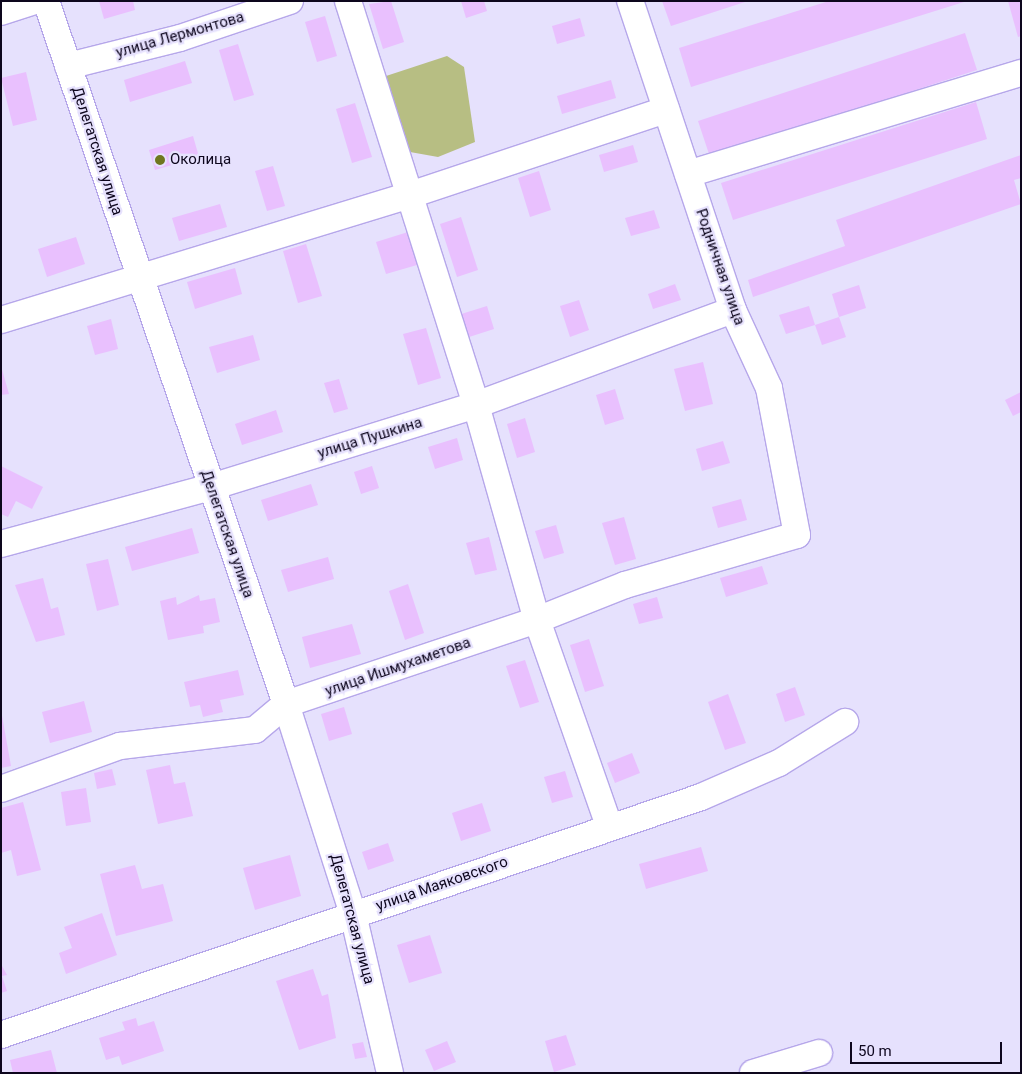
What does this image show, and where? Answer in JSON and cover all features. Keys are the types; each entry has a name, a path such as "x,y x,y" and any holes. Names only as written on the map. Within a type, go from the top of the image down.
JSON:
{"street":[{"path":"1,12 34,1"},
{"name":"Делегатская улица","path":"46,1 210,487 286,704 353,914 390,1073"},
{"name":"улица Лермонтова","path":"68,66 180,38 290,1"},
{"path":"348,1 476,405 537,620 610,828"},
{"name":"Родничная улица","path":"630,1 733,310 768,388 797,535"},
{"path":"688,174 1021,73"},
{"path":"1,320 138,275 410,195 666,110"},
{"name":"улица Пушкина","path":"1,544 210,487 476,405 733,310"},
{"name":"улица Ишмухаметова","path":"1,789 120,746 255,730 286,704 537,620 625,584 797,535"},
{"name":"улица Маяковского","path":"1,1035 700,797 780,763 844,722"},
{"path":"753,1073 818,1052"}],"green space":[{"path":"447,56 464,67 475,142 438,157 410,152 383,77"}],"building":[{"path":"99,1 133,1 135,10 104,19"},
{"path":"391,1 404,42 383,49 369,4"},
{"path":"461,1 484,1 487,11 466,18"},
{"path":"662,1 745,1 745,2 671,26"},
{"path":"829,1 964,2 691,87 679,48"},
{"path":"1008,1 1021,1 1021,36 1018,37"},
{"path":"325,16 337,56 317,62 305,22"},
{"path":"580,18 585,36 557,44 552,26"},
{"path":"965,33 977,70 710,157 698,121"},
{"path":"238,44 254,95 234,101 219,50"},
{"path":"185,61 192,83 130,102 124,80"},
{"path":"26,72 37,120 13,126 1,78"},
{"path":"611,80 616,98 562,114 557,96"},
{"path":"976,102 987,139 733,220 721,183"},
{"path":"355,103 372,157 352,163 336,109"},
{"path":"193,136 199,157 155,170 149,150"},
{"path":"633,145 638,162 604,172 599,155"},
{"path":"1021,155 1021,178 1014,180 1021,204 753,297 748,280 845,246 836,220"},
{"path":"273,166 285,206 267,211 255,171"},
{"path":"539,171 551,210 530,217 518,178"},
{"path":"220,204 227,227 179,241 172,218"},
{"path":"654,210 660,228 631,236 625,218"},
{"path":"461,217 478,270 457,277 440,224"},
{"path":"408,232 417,265 386,274 376,242"},
{"path":"76,237 85,264 47,277 38,249"},
{"path":"306,244 322,296 298,303 283,251"},
{"path":"235,268 242,294 195,309 187,282"},
{"path":"675,284 681,300 653,309 648,294"},
{"path":"859,285 866,308 839,317 832,294"},
{"path":"579,300 589,330 570,337 560,306"},
{"path":"487,306 494,329 466,338 458,315"},
{"path":"809,306 815,325 786,334 779,315"},
{"path":"839,317 846,337 822,345 815,325"},
{"path":"111,319 118,349 95,355 87,326"},
{"path":"426,328 441,378 418,385 403,334"},
{"path":"253,335 260,360 217,373 209,347"},
{"path":"703,362 713,404 685,411 674,369"},
{"path":"1,366 9,394 1,395"},
{"path":"339,379 348,409 334,413 324,383"},
{"path":"615,389 624,419 605,425 596,395"},
{"path":"1021,392 1021,412 1013,416 1005,400"},
{"path":"276,410 283,432 242,445 235,424"},
{"path":"525,418 535,452 517,458 507,424"},
{"path":"457,438 463,460 435,469 428,447"},
{"path":"723,441 730,463 702,471 696,449"},
{"path":"1,466 43,487 32,509 16,501 8,517 1,514"},
{"path":"372,466 379,488 361,494 354,472"},
{"path":"311,484 318,505 268,521 261,500"},
{"path":"741,499 747,520 718,528 712,507"},
{"path":"624,517 636,559 615,565 602,523"},
{"path":"556,525 564,553 544,559 535,531"},
{"path":"192,528 199,553 132,571 125,547"},
{"path":"489,537 497,570 475,575 466,543"},
{"path":"328,557 334,579 288,592 281,570"},
{"path":"108,559 119,605 97,611 86,564"},
{"path":"762,566 768,584 726,597 720,578"},
{"path":"43,578 51,609 58,607 65,635 36,642 15,585"},
{"path":"408,584 424,633 405,640 389,591"},
{"path":"199,595 200,601 215,598 220,622 203,626 204,633 168,640 160,601 176,597 177,605"},
{"path":"657,597 663,618 639,624 633,604"},
{"path":"352,624 361,654 310,668 302,637"},
{"path":"589,639 604,686 585,692 570,645"},
{"path":"525,660 539,702 520,708 506,666"},
{"path":"238,670 244,695 220,700 223,712 203,717 200,705 190,707 184,682"},
{"path":"795,687 805,715 785,722 776,694"},
{"path":"728,694 746,743 725,750 708,702"},
{"path":"84,701 92,732 50,743 42,712"},
{"path":"344,707 352,734 329,741 321,714"},
{"path":"1,710 11,766 1,768"},
{"path":"632,753 640,773 615,783 607,763"},
{"path":"170,765 174,784 185,782 193,816 158,824 146,770"},
{"path":"112,769 116,785 97,789 94,773"},
{"path":"565,771 573,797 552,803 544,777"},
{"path":"86,788 91,822 66,826 61,792"},
{"path":"23,802 41,870 17,876 11,850 1,853 1,808"},
{"path":"482,803 491,831 461,841 452,813"},
{"path":"388,843 394,861 368,870 362,852"},
{"path":"701,847 708,871 646,889 639,864"},
{"path":"290,855 301,896 255,910 243,868"},
{"path":"135,865 142,889 163,884 173,921 116,936 100,874"},
{"path":"102,913 117,955 66,974 59,953 72,948 64,927"},
{"path":"430,935 442,973 409,983 397,945"},
{"path":"1,964 7,975 2,976 7,991 1,993"},
{"path":"313,969 322,996 328,994 336,1038 299,1050 276,981"},
{"path":"136,1018 138,1026 154,1021 164,1051 122,1065 119,1056 106,1060 99,1038 125,1030 122,1022"},
{"path":"566,1035 576,1065 554,1072 545,1041"},
{"path":"447,1041 456,1062 434,1071 425,1050"},
{"path":"363,1042 367,1057 355,1059 352,1044"},
{"path":"51,1050 57,1073 13,1073 10,1060"}],"place":[{"name":"Околица","path":"160,160"}]}
